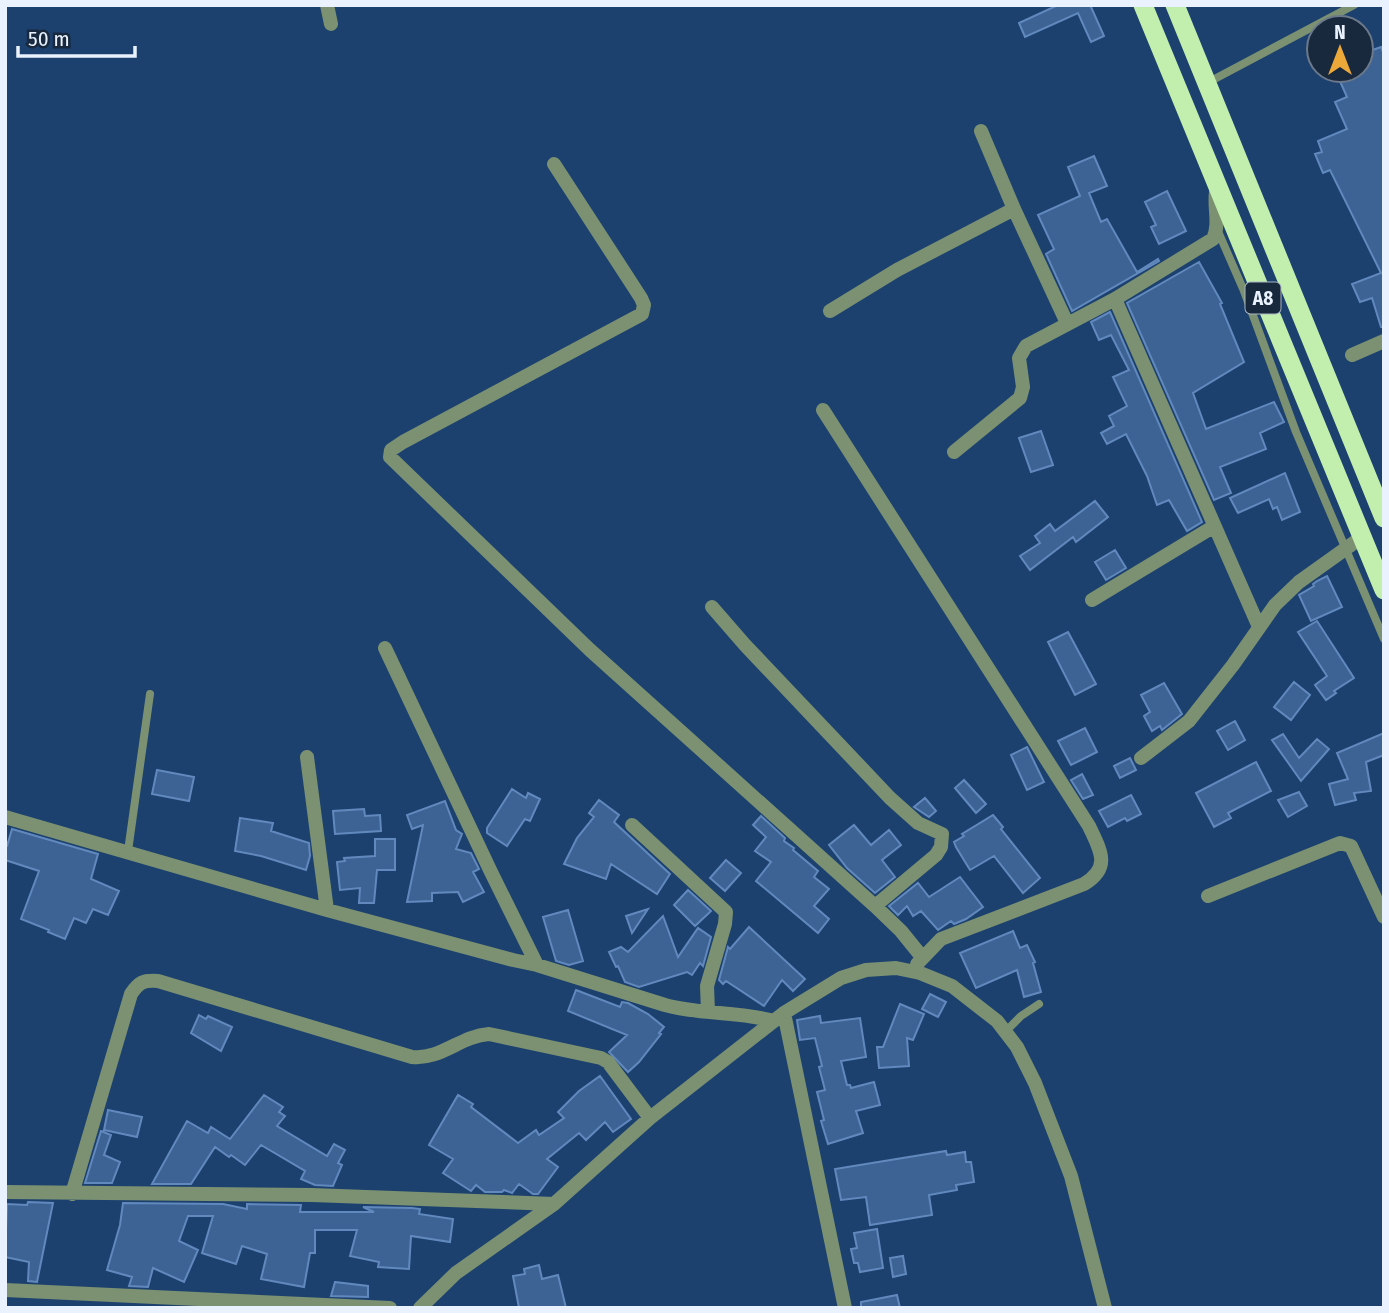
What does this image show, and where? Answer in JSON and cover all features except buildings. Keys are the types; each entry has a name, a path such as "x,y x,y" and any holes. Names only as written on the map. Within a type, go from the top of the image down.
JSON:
{"highway":[{"name":"A8","path":"1143,5 1217,186 1354,542 1384,590"},
{"name":"A8","path":"1175,5 1382,509"}],"street":[{"path":"327,5 331,24"},
{"path":"981,131 1067,323"},
{"path":"554,164 640,298 644,305 642,314 402,442 391,450 390,457 590,650 875,906 901,931 922,957"},
{"path":"954,452 1020,398 1023,387 1019,358 1021,350 1115,299 1213,239 1217,186"},
{"path":"830,311 897,270 1014,209"},
{"path":"1115,299 1258,627"},
{"path":"1352,355 1384,341"},
{"path":"823,410 1089,825 1102,855 1095,878 1051,899 957,931 933,945 911,971"},
{"path":"1092,600 1213,527"},
{"path":"1142,758 1189,721 1233,666 1275,605 1299,582 1354,542"},
{"path":"712,607 890,798 918,823 942,834 941,847 936,855 875,906"},
{"path":"386,648 491,873 537,964"},
{"path":"307,757 327,910"},
{"path":"5,817 327,910 513,960 537,964 684,1010 779,1017"},
{"path":"632,825 726,912 707,986 708,1012"},
{"path":"1208,896 1340,843 1346,843 1351,846 1384,917"},
{"path":"421,1308 456,1273 554,1204 650,1118 779,1017 841,978 866,970 896,968 952,986 997,1021 1017,1047 1035,1083 1071,1177 1105,1308"},
{"path":"72,1194 131,994 144,980 158,981 412,1056 434,1056 475,1035 489,1034 601,1058 608,1062 650,1118"},
{"path":"779,1017 845,1308"},
{"path":"5,1192 312,1195 554,1204"},
{"path":"5,1290 102,1301 390,1308"}],"lane":[{"path":"1207,82 1354,5"},
{"path":"1216,226 1244,291 1296,432 1354,542 1384,639"},
{"path":"128,851 150,694"},
{"path":"1005,1032 1021,1016 1039,1004"}]}
